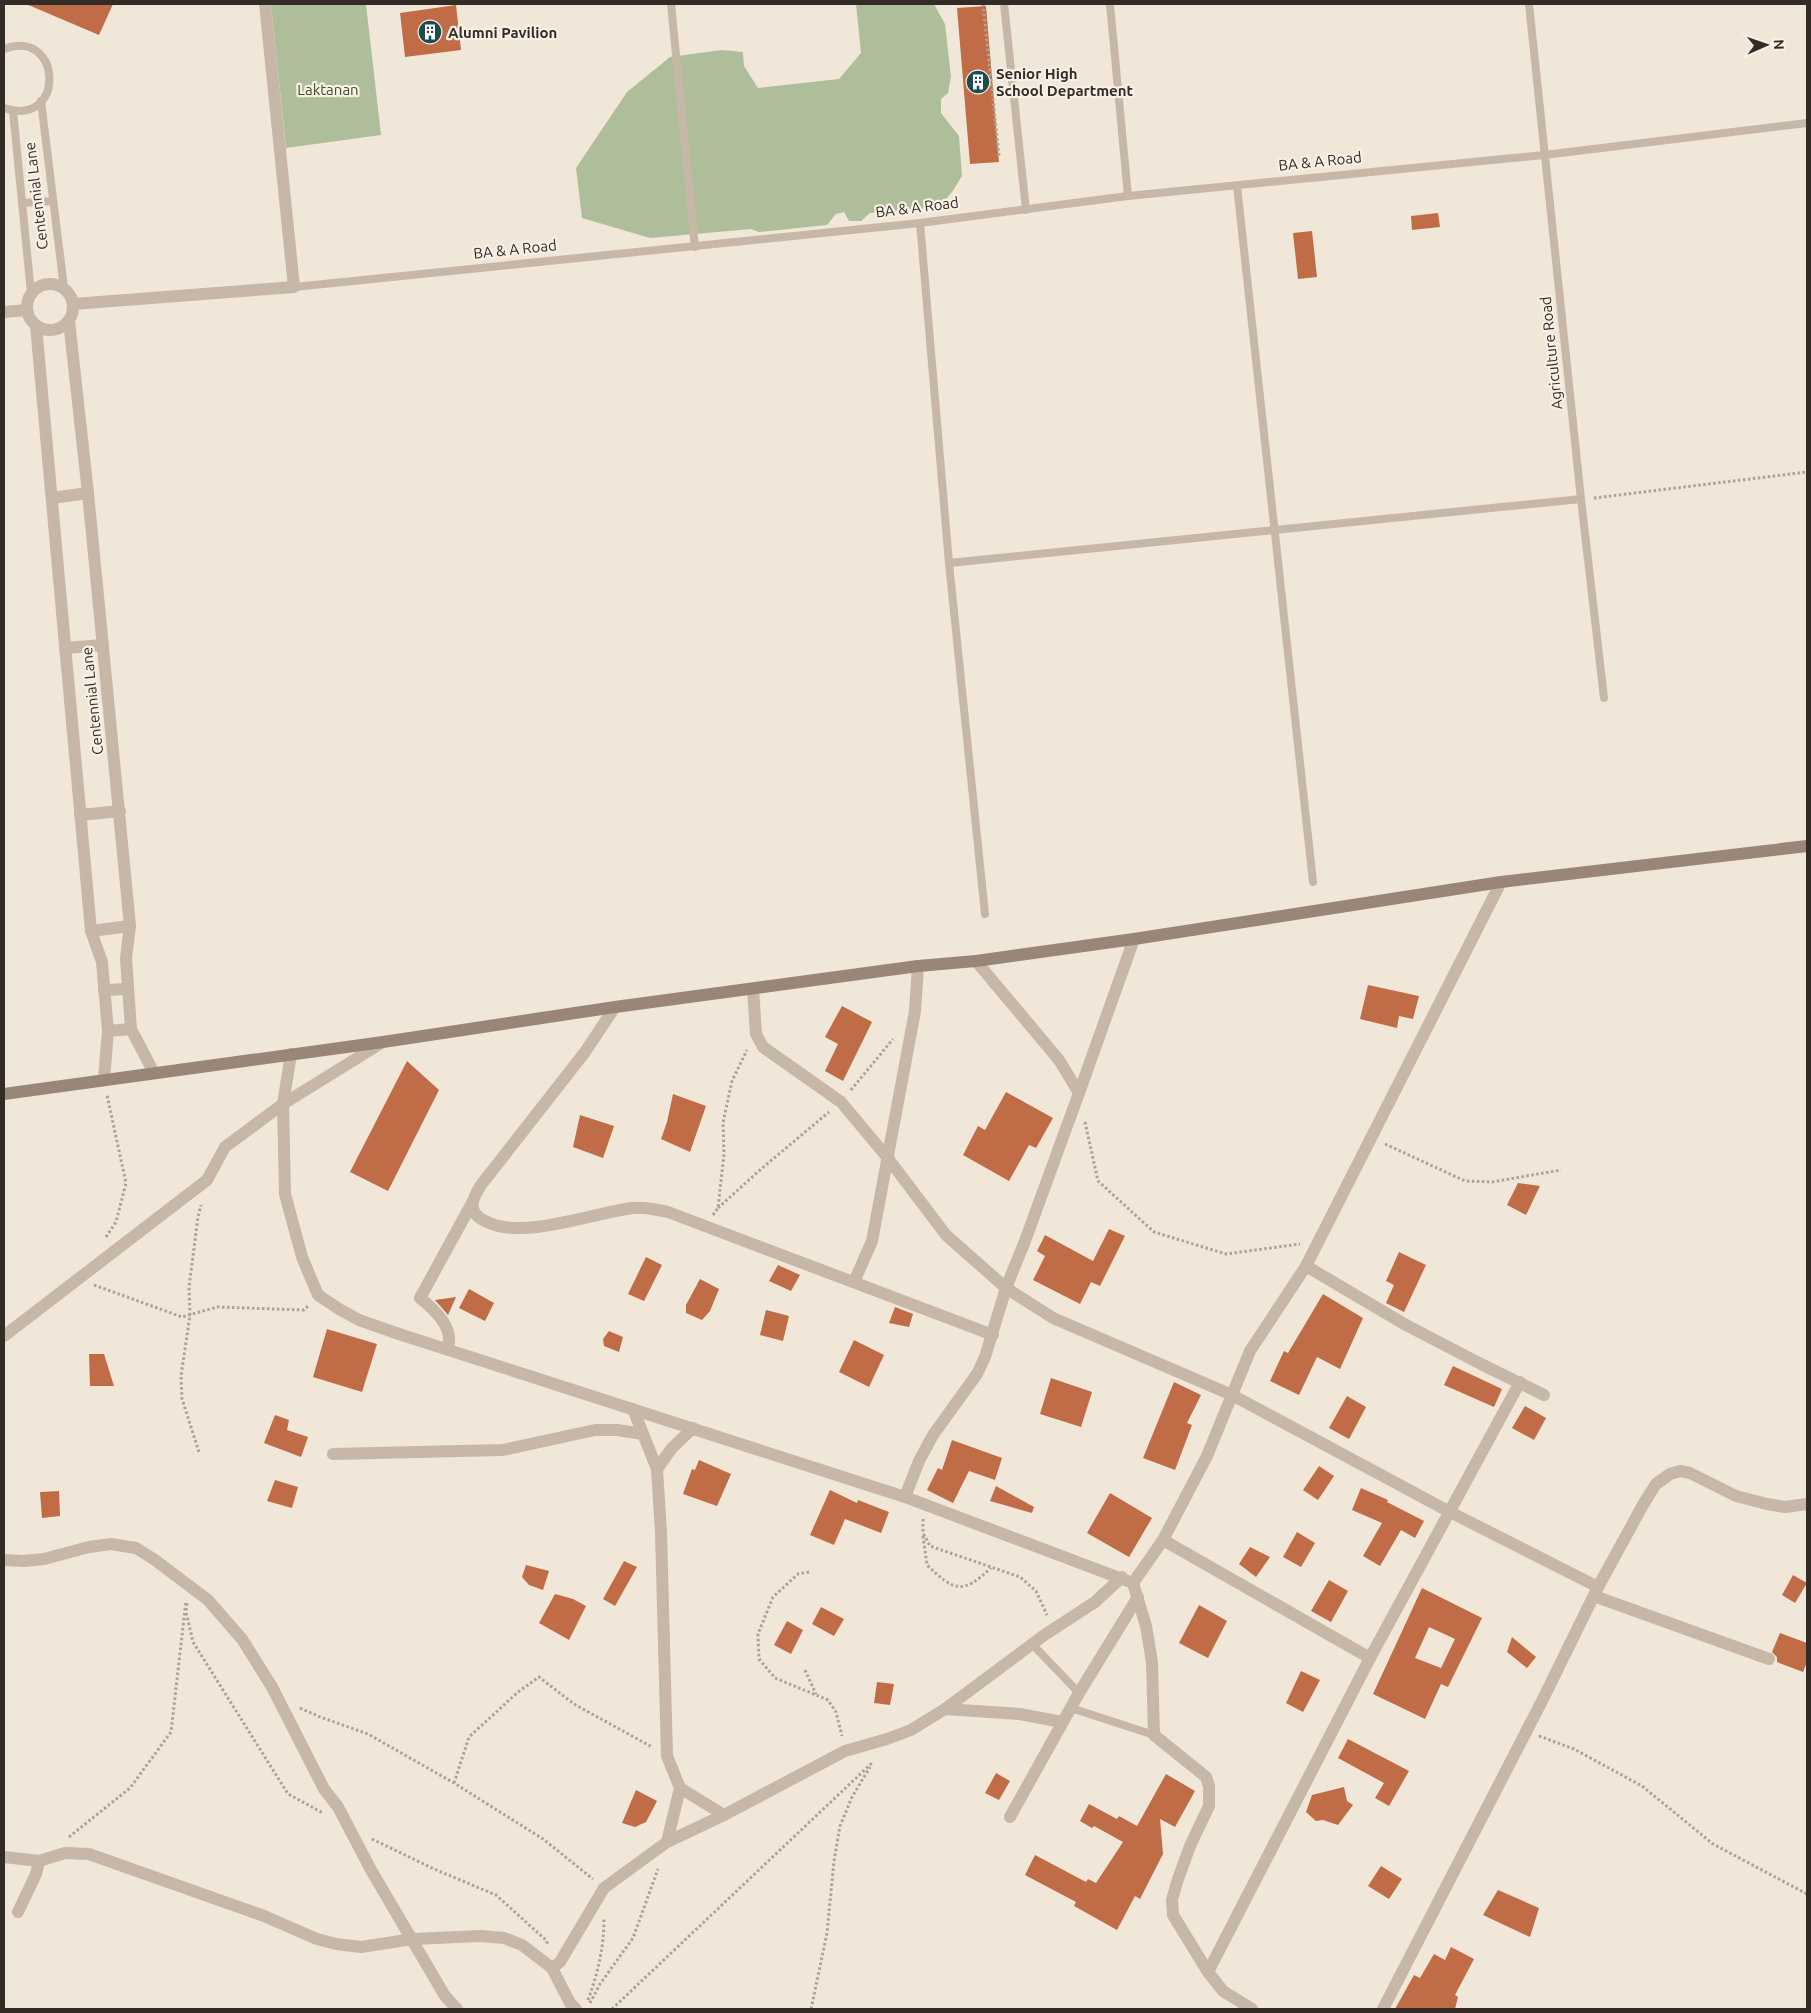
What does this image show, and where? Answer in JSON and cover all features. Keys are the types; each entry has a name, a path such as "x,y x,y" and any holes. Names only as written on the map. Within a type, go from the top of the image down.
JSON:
{"street":[{"path":"73,304 294,287 264,4"},
{"path":"50,283 64,288 72,298 72,316 63,326 49,330 36,326 32,322 27,310 28,298 31,293 43,284 50,283"},
{"path":"4,312 27,310"},
{"name":"Centennial Lane","path":"68,321 88,493 120,811 130,926 126,958 131,1029 154,1073"},
{"name":"Centennial Lane","path":"36,326 91,931 102,962 108,1031 104,1079"},
{"path":"52,498 88,493"},
{"path":"65,648 103,645"},
{"path":"80,815 120,811"},
{"path":"4,1094 383,1042 615,1007 1134,939 1501,882 1807,846"},
{"path":"550,1967 560,1962 604,1888 667,1842 724,1815 845,1751 887,1740 911,1730 945,1709 1054,1629 1127,1580 1163,1540 1206,1456 1250,1351 1306,1266 1501,882"},
{"path":"91,931 130,926"},
{"path":"905,1498 919,1461 933,1435 977,1374 986,1357 1006,1288 1025,1241 1134,939"},
{"path":"976,961 1058,1060 1079,1093"},
{"path":"854,1282 872,1241 915,1011 918,966"},
{"path":"104,990 128,989"},
{"path":"753,989 756,1034 764,1047 775,1057 791,1065 840,1102 887,1157 946,1236 1006,1288 1053,1318 1232,1395 1596,1591 1769,1659"},
{"path":"447,1349 449,1343 445,1325 438,1312 420,1298 481,1185 585,1052 615,1007"},
{"path":"108,1031 131,1029"},
{"path":"4,1336 207,1180 225,1147 283,1104 383,1042"},
{"path":"291,1054 283,1104 284,1194 302,1257 318,1294 339,1309 359,1320 922,1503 1127,1580 1138,1597 1152,1662 1154,1735 1206,1777 1209,1786 1209,1806 1190,1846 1177,1882 1171,1906 1176,1921 1208,1972 1223,1991 1252,2009"},
{"path":"472,1203 473,1210 478,1217 502,1228 527,1228 628,1208 647,1208 668,1212 993,1335"},
{"path":"1306,1266 1406,1325 1544,1395"},
{"path":"1208,1972 1370,1658 1520,1382"},
{"path":"633,1409 657,1469 661,1532 667,1756 680,1788 667,1842"},
{"path":"657,1469 672,1448 693,1428"},
{"path":"332,1454 503,1450 595,1430 617,1430 643,1434"},
{"path":"1383,2009 1526,1732 1596,1591 1656,1484 1670,1474 1680,1471 1690,1473 1736,1496 1785,1507 1807,1504"},
{"path":"1163,1540 1370,1658"},
{"path":"4,1560 44,1559 89,1547 111,1544 136,1548 208,1600 242,1638 272,1687 324,1789 338,1807 371,1870 445,1996 457,2009"},
{"path":"1010,1817 1079,1692 1138,1597"},
{"path":"945,1709 1020,1714 1062,1722"},
{"path":"680,1788 724,1815"},
{"path":"4,1857 39,1861 65,1853 89,1854 264,1916 336,1944 361,1947 413,1939 481,1936 504,1938 522,1945 550,1967 570,2003 576,2009"},
{"path":"18,1912 36,1874 39,1861"}],"lane":[{"path":"671,4 695,247"},
{"path":"1004,4 1026,210"},
{"path":"1110,4 1128,196"},
{"name":"Agriculture Road","path":"1529,4 1580,500 1604,698"},
{"path":"4,49 22,46 38,54 44,60 50,77 46,94 33,108 24,111 13,111 4,108"},
{"name":"Centennial Lane","path":"41,101 64,288"},
{"name":"Centennial Lane","path":"13,111 31,293"},
{"name":"BA & A Road","path":"294,287 920,223 1128,196 1544,155 1807,123"},
{"path":"1237,186 1273,530 1313,882"},
{"path":"23,203 53,201"},
{"path":"920,223 949,563 985,914"},
{"path":"949,563 1580,500"},
{"path":"1033,1645 1079,1692"},
{"path":"1071,1708 1154,1735"}],"path":[{"path":"983,4 999,156"},
{"path":"1580,500 1807,472"},
{"path":"705,1225 718,1208 840,1102 899,1032"},
{"path":"718,1208 724,1154 724,1123 732,1080 756,1034"},
{"path":"104,1079 126,1183 116,1222 105,1238"},
{"path":"1079,1093 1098,1181 1154,1232 1226,1254 1318,1242"},
{"path":"1371,1138 1465,1181 1492,1182 1561,1170"},
{"path":"199,1452 182,1399 181,1376 190,1315 189,1287 198,1217 207,1180"},
{"path":"78,1279 182,1317 217,1307 304,1310 318,1294"},
{"path":"922,1503 926,1565 944,1582 962,1587 976,1582 991,1568"},
{"path":"923,1533 930,1546 1020,1577 1036,1591 1054,1629"},
{"path":"809,1572 798,1574 773,1597 758,1634 759,1659 775,1678 828,1700 836,1712 845,1751"},
{"path":"188,1585 186,1612 193,1642 288,1794 323,1813"},
{"path":"67,1839 130,1788 171,1732 188,1585"},
{"path":"805,1670 816,1695"},
{"path":"454,1783 468,1737 518,1692 539,1677 574,1704 667,1756"},
{"path":"293,1705 320,1718 368,1734 454,1783 543,1839 604,1888"},
{"path":"1526,1732 1574,1749 1642,1786 1713,1844 1807,1894"},
{"path":"811,2009 827,1933 834,1861 840,1826 852,1797 887,1740"},
{"path":"612,2009 873,1762"},
{"path":"349,1828 434,1868 496,1894 547,1941 550,1967"},
{"path":"586,2009 600,1984 633,1938 667,1842"},
{"path":"586,2009 604,1941 604,1914"}],"green space":[{"name":"Laktanan","path":"271,4 366,4 381,135 286,148"},
{"path":"856,4 934,4 945,24 951,77 948,93 941,99 941,113 959,136 962,176 952,192 939,207 870,213 861,221 849,221 844,212 836,214 827,225 759,232 751,229 650,238 582,218 576,168 627,92 670,57 722,50 743,52 744,66 758,88 839,79 861,53"}],"building":[{"path":"26,4 113,4 99,35"},
{"name":"Alumni Pavilion","path":"456,5 461,50 405,57 400,13"},
{"name":"Senior High School Department","path":"986,6 999,162 970,164 957,8"},
{"path":"1438,213 1440,227 1412,230 1411,216"},
{"path":"1312,231 1317,277 1298,279 1293,233"},
{"path":"1368,985 1419,996 1413,1019 1399,1016 1397,1028 1360,1019"},
{"path":"842,1006 872,1022 843,1081 825,1071 838,1044 825,1037"},
{"path":"407,1061 439,1090 388,1191 350,1172"},
{"path":"1006,1092 1053,1118 1036,1148 1029,1145 1009,1181 963,1155 978,1126 985,1130"},
{"path":"673,1094 706,1106 690,1152 661,1139"},
{"path":"580,1115 614,1126 603,1158 573,1147"},
{"path":"1518,1183 1540,1186 1526,1215 1507,1205"},
{"path":"1109,1229 1125,1236 1100,1286 1091,1282 1080,1304 1033,1280 1045,1256 1037,1251 1045,1235 1093,1261"},
{"path":"1399,1252 1426,1265 1404,1312 1386,1303 1394,1285 1386,1281"},
{"path":"646,1257 662,1265 644,1301 628,1294"},
{"path":"778,1265 800,1275 791,1291 769,1281"},
{"path":"700,1279 719,1289 710,1311 702,1320 686,1313 686,1305"},
{"path":"469,1289 494,1303 485,1321 459,1308"},
{"path":"1323,1294 1363,1318 1340,1369 1317,1357 1299,1395 1270,1381 1284,1351 1288,1353"},
{"path":"456,1297 448,1315 435,1300"},
{"path":"895,1307 913,1314 909,1327 889,1323"},
{"path":"766,1310 789,1316 783,1341 760,1335"},
{"path":"327,1329 377,1344 362,1392 313,1377"},
{"path":"609,1331 623,1337 619,1352 604,1346 603,1339"},
{"path":"854,1340 884,1355 869,1387 839,1372"},
{"path":"89,1354 104,1354 114,1386 90,1386"},
{"path":"1453,1366 1502,1389 1494,1407 1444,1385"},
{"path":"1051,1378 1092,1392 1081,1427 1040,1414"},
{"path":"1174,1382 1201,1395 1187,1423 1192,1425 1175,1470 1143,1458"},
{"path":"1347,1396 1366,1407 1349,1439 1329,1428"},
{"path":"1525,1406 1546,1418 1534,1440 1512,1428"},
{"path":"275,1415 289,1420 287,1430 308,1437 301,1457 264,1443"},
{"path":"952,1440 1002,1458 995,1480 969,1471 953,1503 927,1490 938,1468 942,1470"},
{"path":"699,1460 731,1474 717,1506 683,1494 692,1469 695,1470"},
{"path":"1319,1466 1334,1476 1318,1500 1303,1490"},
{"path":"275,1480 298,1487 292,1508 267,1501"},
{"path":"996,1486 1034,1507 1032,1513 990,1501"},
{"path":"1361,1488 1388,1500 1387,1502 1424,1521 1415,1538 1401,1530 1380,1566 1363,1556 1382,1523 1352,1510"},
{"path":"830,1490 857,1503 858,1500 889,1512 881,1533 845,1519 834,1545 810,1535"},
{"path":"59,1491 60,1516 42,1518 40,1492"},
{"path":"1110,1493 1152,1518 1129,1557 1087,1533"},
{"path":"1297,1532 1315,1543 1301,1567 1283,1557"},
{"path":"1250,1547 1270,1557 1256,1577 1239,1564"},
{"path":"624,1561 637,1567 615,1606 603,1599"},
{"path":"526,1565 549,1571 543,1590 529,1585 522,1577"},
{"path":"1793,1575 1807,1583 1795,1603 1782,1595"},
{"path":"1329,1580 1348,1591 1331,1622 1311,1611"},
{"path":"1422,1588 1482,1618 1448,1687 1441,1684 1425,1719 1373,1694","holes":["1429,1627 1455,1639 1441,1668 1415,1658"]},
{"path":"555,1594 573,1599 586,1606 569,1640 539,1623"},
{"path":"1199,1605 1227,1621 1208,1658 1179,1643"},
{"path":"821,1607 844,1619 834,1636 812,1624"},
{"path":"787,1621 803,1630 791,1654 774,1645"},
{"path":"1780,1633 1807,1643 1807,1662 1803,1672 1777,1662 1777,1657 1772,1652"},
{"path":"1512,1637 1536,1657 1527,1668 1507,1652"},
{"path":"1301,1671 1320,1680 1303,1712 1286,1703"},
{"path":"877,1682 894,1684 890,1705 874,1703"},
{"path":"1348,1739 1409,1771 1389,1806 1375,1798 1384,1783 1338,1758"},
{"path":"996,1773 1010,1781 999,1800 985,1793"},
{"path":"1166,1774 1195,1791 1175,1827 1160,1819 1163,1854 1140,1899 1135,1896 1117,1930 1074,1906 1076,1902 1025,1875 1035,1855 1086,1882 1088,1879 1096,1883 1123,1842 1094,1826 1092,1828 1080,1821 1089,1804 1117,1819 1119,1816 1137,1826"},
{"path":"1344,1787 1347,1801 1353,1805 1338,1825 1323,1820 1316,1821 1306,1812 1312,1795"},
{"path":"636,1790 657,1801 646,1822 635,1827 622,1823"},
{"path":"1381,1866 1402,1879 1389,1899 1368,1886"},
{"path":"1498,1890 1539,1908 1530,1937 1483,1915"},
{"path":"1451,1947 1474,1959 1455,1995 1458,1997 1455,2009 1395,2009 1414,1975 1420,1978 1434,1954 1445,1960"}],"place":[{"name":"Alumni Pavilion","path":"430,32"},
{"name":"Senior High School Department","path":"978,82"}]}
